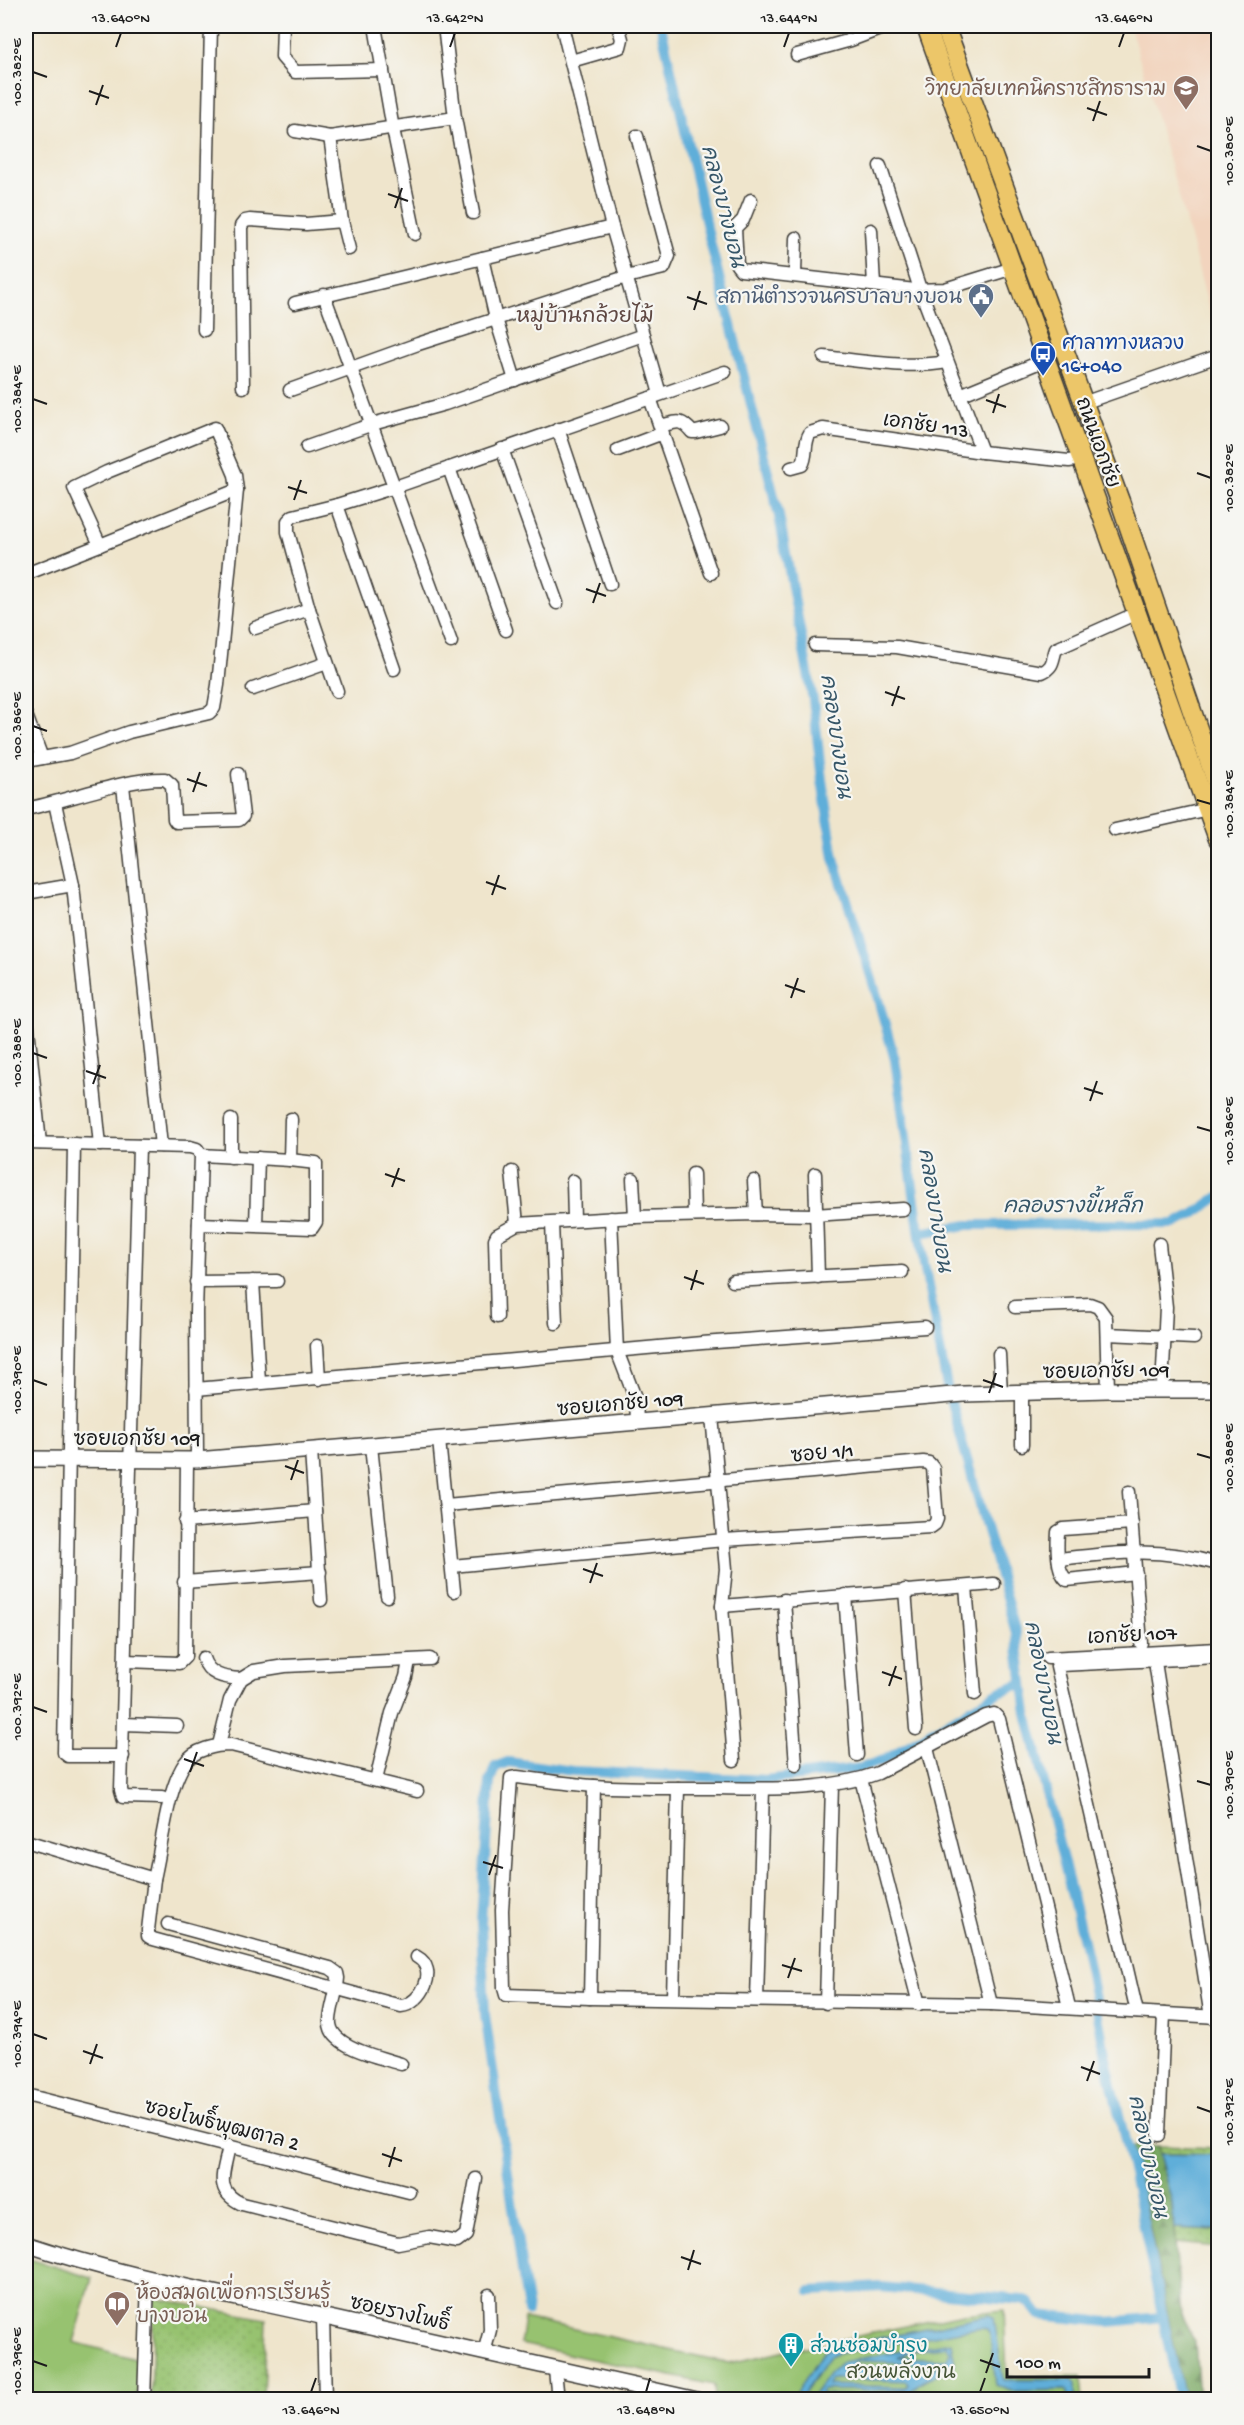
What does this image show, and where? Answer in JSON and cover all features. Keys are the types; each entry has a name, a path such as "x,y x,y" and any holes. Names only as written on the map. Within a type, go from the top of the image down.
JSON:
{"main road":[{"name":"ถนนเอกชัย","path":"926,26 1218,839"},
{"name":"ถนนเอกชัย","path":"945,26 1083,403 1218,787"}],"street":[{"path":"204,330 211,26"},
{"path":"283,26 282,57 295,72 383,70"},
{"path":"375,26 415,234"},
{"path":"444,26 455,118 473,213"},
{"path":"562,26 612,227 643,335 662,430 711,573"},
{"path":"571,61 620,47 622,39 618,26"},
{"path":"797,55 851,40 888,26"},
{"path":"295,131 330,138 455,118"},
{"path":"290,390 350,367 496,319 626,277 664,268 669,256 637,136"},
{"path":"330,138 342,221 349,249"},
{"path":"880,166 920,289 982,452"},
{"path":"751,200 744,220 735,228 737,265 741,270 747,272 945,290 1013,268"},
{"path":"243,387 241,226 245,221 250,220 306,225 342,221"},
{"path":"295,303 612,227"},
{"path":"871,230 874,285"},
{"path":"795,275 796,238"},
{"path":"482,258 496,319 515,380"},
{"path":"324,295 451,642"},
{"path":"307,447 373,424 445,404 643,335"},
{"path":"1083,403 1218,356"},
{"path":"824,357 892,364 931,365 947,362"},
{"path":"960,396 1046,360"},
{"path":"337,691 309,609 288,532 288,521 293,516 337,506 395,487 725,372"},
{"path":"618,450 681,421 692,432 720,426"},
{"path":"26,761 70,753 129,732 209,713 214,708 237,490 235,475 215,428 107,472 74,488 100,546"},
{"path":"558,429 610,584"},
{"name":"เอกชัย 113","path":"791,468 802,465 806,439 815,430 982,452 1069,461 1082,459"},
{"path":"502,449 557,603"},
{"path":"449,468 506,630"},
{"path":"26,574 237,490"},
{"path":"337,506 394,669"},
{"path":"255,628 309,609"},
{"path":"814,645 897,647 1042,672 1053,664 1056,649 1137,613"},
{"path":"253,689 327,663"},
{"path":"26,715 42,758"},
{"path":"26,809 149,780 169,782 172,785 174,819 180,823 234,820 243,816 238,774"},
{"path":"123,785 161,1146"},
{"path":"55,803 73,885 100,1145"},
{"path":"1115,830 1208,809"},
{"path":"26,893 73,885"},
{"path":"26,1008 40,1143"},
{"path":"290,1160 291,1119"},
{"path":"231,1120 231,1157"},
{"path":"26,1143 190,1147 196,1149 201,1155 196,1282 196,1389 192,1460 185,1522 185,1658 179,1663 126,1661"},
{"path":"74,1144 64,1752 68,1756 123,1756"},
{"path":"139,1146 121,1790 123,1797 162,1798"},
{"path":"199,1224 312,1228 315,1226 317,1166 312,1162 201,1155"},
{"path":"256,1225 258,1158"},
{"path":"512,1172 517,1224"},
{"path":"693,1174 694,1215"},
{"path":"815,1174 814,1215 818,1277"},
{"path":"633,1179 635,1217"},
{"path":"573,1181 574,1220"},
{"path":"754,1181 756,1214"},
{"path":"497,1317 495,1239 497,1235 517,1224 694,1215 814,1215 903,1209"},
{"path":"611,1218 617,1351 634,1393 636,1422"},
{"path":"552,1223 556,1323"},
{"path":"1159,1244 1165,1286 1166,1336 1162,1389"},
{"path":"733,1281 902,1272"},
{"path":"253,1281 259,1382"},
{"path":"196,1282 278,1281"},
{"path":"1015,1307 1090,1304 1098,1307 1107,1318 1108,1390"},
{"path":"196,1389 617,1351 925,1327"},
{"path":"1107,1334 1194,1338"},
{"path":"317,1346 320,1379"},
{"path":"999,1354 1001,1393"},
{"name":"ซอยเอกชัย 109","path":"26,1459 192,1460 964,1394 1162,1389 1218,1390"},
{"path":"1022,1445 1023,1393"},
{"path":"712,1416 726,1569 722,1606 734,1760"},
{"path":"439,1440 454,1591"},
{"path":"371,1446 387,1596"},
{"path":"311,1451 321,1600"},
{"name":"ซอย 1/1","path":"446,1505 929,1463 933,1468 938,1519 931,1527 724,1540"},
{"path":"1130,1492 1141,1643"},
{"path":"185,1522 315,1512"},
{"path":"1132,1524 1063,1529 1058,1532 1059,1559 1061,1575 1067,1580 1136,1574"},
{"path":"452,1566 724,1540"},
{"path":"1059,1559 1135,1551 1186,1555 1218,1564"},
{"path":"184,1582 320,1572"},
{"path":"722,1606 994,1584"},
{"path":"966,1587 975,1694"},
{"path":"905,1590 916,1729"},
{"path":"845,1595 857,1755"},
{"path":"784,1600 796,1765"},
{"name":"เอกชัย 107","path":"1048,1658 1218,1649"},
{"path":"1137,2012 1056,1671 1061,1665 1218,1657"},
{"path":"203,1658 210,1671 226,1678 241,1679"},
{"path":"219,1745 230,1700 241,1679 254,1671 266,1668 430,1659"},
{"path":"376,1780 392,1713 406,1677 409,1661"},
{"path":"1075,2008 999,1719 994,1714 986,1716 927,1749 861,1779 832,1785 763,1789 678,1788 594,1786 511,1778 502,1910 506,1995 826,2003 991,2004 1215,2017 1155,1662"},
{"path":"124,1724 177,1726"},
{"path":"417,1791 231,1745 204,1749 186,1761 172,1795 154,1879 148,1936 176,1946 401,2007 407,2006 422,1992 426,1983 428,1971 425,1962 417,1957"},
{"path":"927,1749 991,2004"},
{"path":"861,1779 919,2004"},
{"path":"826,2003 832,1785"},
{"path":"590,1998 594,1786"},
{"path":"673,1998 678,1788"},
{"path":"758,2001 763,1789"},
{"path":"26,1841 154,1879"},
{"path":"149,1917 330,1968 337,1973 339,1978 330,2021 336,2038 350,2046 400,2064"},
{"path":"168,1924 176,1946"},
{"path":"1159,2136 1164,2014"},
{"name":"ซอยโพธิ์พุฒตาล 2","path":"26,2095 409,2192"},
{"path":"229,2146 223,2182 225,2193 231,2199 242,2204 398,2243 429,2237 457,2242 462,2240 466,2235 476,2179"},
{"name":"ซอยรางโพธิ์","path":"26,2244 148,2280 323,2316 555,2370 697,2400"},
{"path":"144,2400 148,2280"},
{"path":"484,2353 490,2330 489,2295"},
{"path":"323,2316 326,2400"},
{"path":"555,2370 558,2400"}],"shaded area":[{"name":"วิทยาลัยเทคนิคราชสิทธาราม","path":"1130,26 1218,26 1218,343 1179,196"}],"green space":[{"path":"1131,2146 1158,2146 1172,2203 1181,2315 1195,2341 1199,2399 1185,2399"},
{"path":"1158,2146 1218,2148 1218,2155 1159,2154"},
{"path":"1174,2228 1218,2230 1218,2247 1175,2243"},
{"path":"26,2258 92,2278 74,2342 139,2360 137,2399 26,2399"},
{"path":"154,2298 266,2319 263,2399 151,2399"},
{"name":"สวนพลังงาน","path":"1004,2310 1007,2377 1081,2376 1083,2399 715,2399 714,2385 520,2344 524,2318 729,2363 963,2314"}],"water":[{"path":"1159,2154 1218,2155 1218,2230 1174,2228 1172,2203"},
{"path":"988,2315 994,2317 1003,2380 1072,2380 1075,2383 1075,2399 1068,2399 1065,2390 1011,2391 996,2385 990,2335 987,2329 982,2327 836,2354 829,2357 800,2399 789,2399 795,2395 823,2352 830,2348"},
{"path":"951,2342 955,2363 952,2370 921,2382 905,2399 810,2399 826,2377 842,2362","holes":["946,2346 950,2351 948,2359 898,2357 914,2351","855,2362 936,2364 938,2366 929,2369 852,2366","830,2380 906,2381 908,2384 906,2387 827,2385","823,2390 904,2390 901,2397 821,2394"]}],"waterway":[{"name":"คลองบางบอน","path":"661,26 710,241 779,516 813,700 834,858 895,1060 924,1264 948,1392 1016,1633 1027,1713 1087,1957 1107,2064 1133,2174 1180,2400"},
{"name":"คลองรางขี้เหล็ก","path":"920,1233 967,1225 1174,1224 1194,1214 1218,1197"},
{"path":"528,2311 485,2015 481,1922 490,1781 495,1767 508,1762 573,1771 766,1780 861,1768 886,1759 999,1692 1023,1683"},
{"path":"810,2291 881,2287 1022,2300 1030,2303 1039,2315 1108,2322 1163,2317"}],"place":[{"name":"วิทยาลัยเทคนิคราชสิทธาราม","path":"1186,111"},
{"name":"สถานีตำรวจนครบาลบางบอน","path":"981,319"},
{"name":"ศาลาทางหลวง 16+040","path":"1043,377"},
{"name":"ห้องสมุดเพื่อการเรียนรู้ บางบอน","path":"117,2327"},
{"name":"ส่วนซ่อมบำรุง","path":"791,2368"}],"district":[{"name":"หมู่บ้านกล้วยไม้","path":"585,315"}]}
